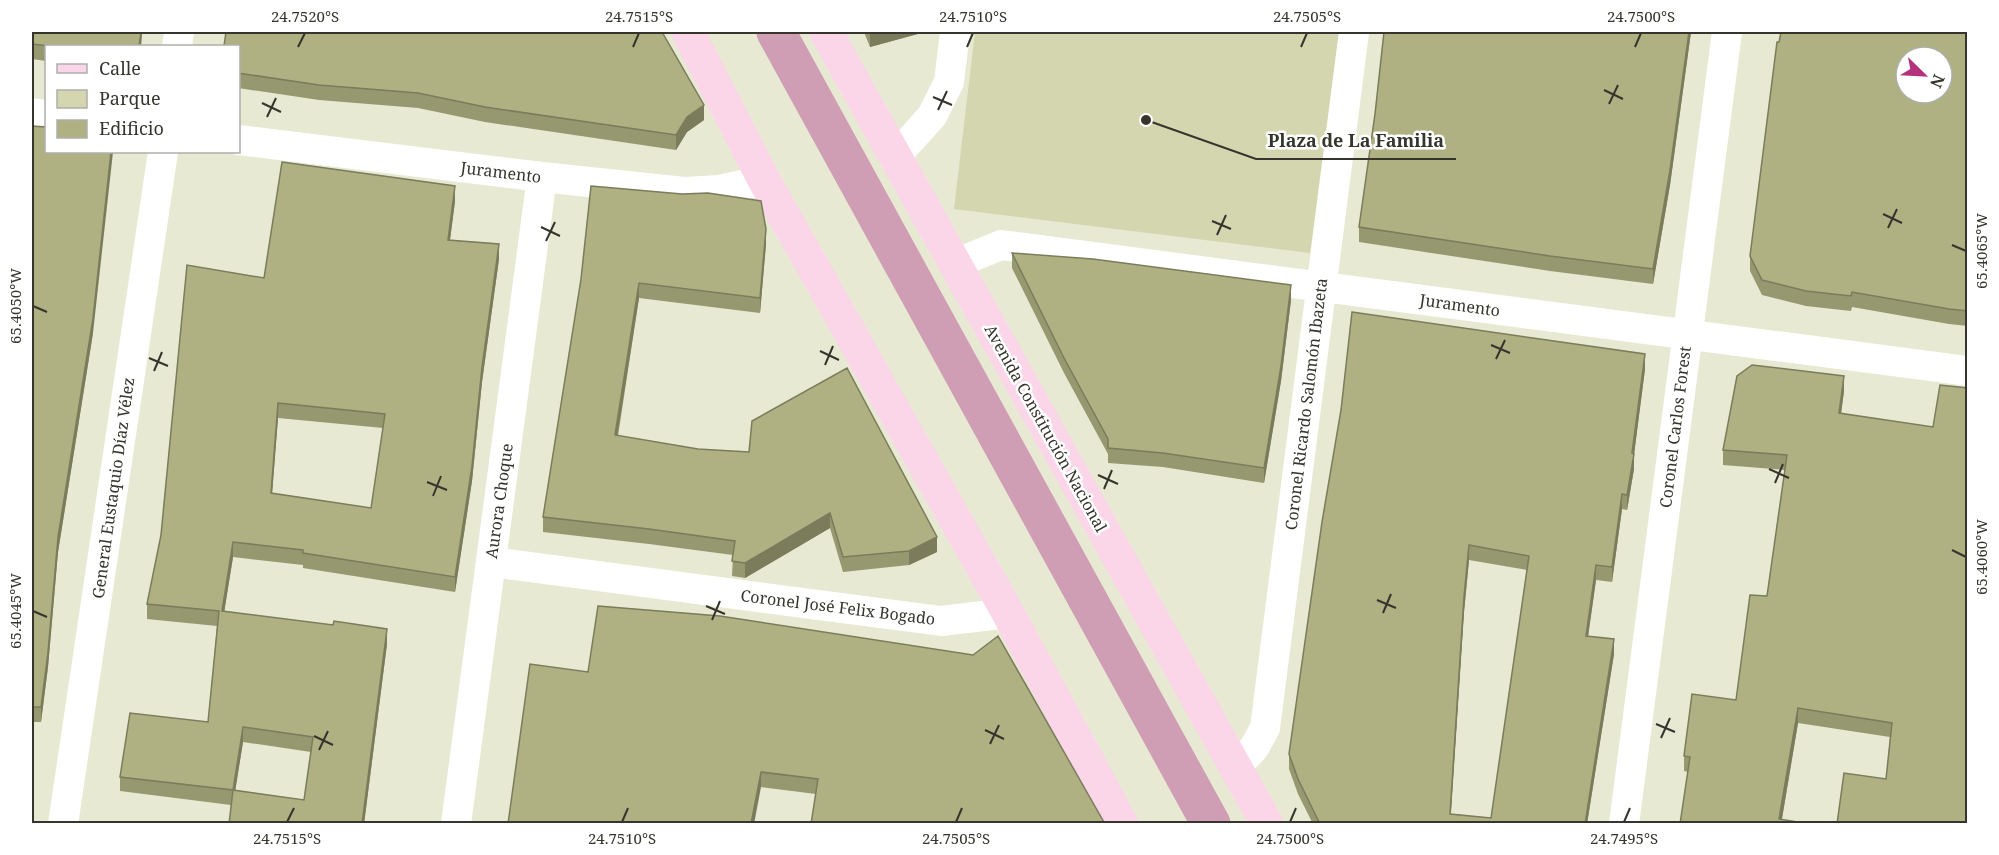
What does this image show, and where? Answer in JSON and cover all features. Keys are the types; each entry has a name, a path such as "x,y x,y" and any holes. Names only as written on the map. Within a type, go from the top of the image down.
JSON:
{"main road":[{"path":"688,32 764,180 1008,613 1122,824"},
{"name":"Avenida Constitución Nacional","path":"826,32 1267,824"}],"street":[{"path":"895,157 932,116 948,82 955,32"},
{"name":"Coronel Ricardo Salomón Ibazeta","path":"1236,767 1254,748 1265,728 1354,32"},
{"name":"Coronel Carlos Forest","path":"1624,824 1727,32"},
{"name":"Juramento","path":"240,140 684,192 720,190 764,180"},
{"name":"General Eustaquio Díaz Vélez","path":"63,824 163,153"},
{"name":"Aurora Choque","path":"456,824 542,177"},
{"name":"Juramento","path":"955,264 1001,245 1968,371"},
{"name":"Coronel José Felix Bogado","path":"491,562 941,621 1008,613"}],"green space":[{"path":"975,32 1339,32 1310,253 954,209"}],"building":[{"path":"32,32 141,32 139,45 32,44"},
{"path":"226,32 662,32 704,105 687,117 676,135 485,107 418,93 319,85 240,73 240,45 224,45"},
{"path":"1384,32 1689,32 1670,170 1653,269 1359,227"},
{"path":"1781,32 1968,32 1968,311 1852,292 1851,296 1806,291 1762,280 1750,256 1777,42 1779,42"},
{"path":"32,126 45,127 45,153 111,153 93,318 58,537 41,707 32,707"},
{"path":"282,162 455,186 448,240 499,244 482,367 472,466 455,577 303,553 303,550 233,542 222,611 333,625 334,621 387,629 362,824 229,824 233,790 120,777 130,713 208,722 219,611 147,604 161,535 187,265 264,278","holes":["278,403 385,414 371,508 271,493","243,727 313,737 304,800 233,790"]},
{"path":"591,186 682,194 708,193 761,201 766,229 760,298 639,283 615,435 698,449 749,452 752,421 847,368 937,537 909,551 843,557 830,513 745,563 732,561 735,541 543,517 581,279"},
{"path":"1012,253 1093,259 1291,285 1281,366 1264,468 1163,453 1108,448 1108,439 1064,358"},
{"path":"1352,312 1645,354 1632,453 1634,454 1627,495 1622,494 1612,567 1596,565 1586,636 1614,639 1585,824 1320,824 1298,779 1289,754 1322,522 1341,410","holes":["1469,545 1529,556 1491,818 1450,814"]},
{"path":"1752,365 1844,376 1839,413 1933,427 1940,385 1968,388 1968,824 1837,824 1844,773 1886,779 1892,723 1798,708 1779,819 1810,824 1680,824 1690,757 1684,756 1692,694 1736,700 1750,595 1767,596 1787,455 1723,450 1737,376"},
{"path":"598,606 720,616 973,655 998,636 1105,824 811,824 818,779 761,772 751,824 508,824 530,664 588,672"}],"waterway":[{"path":"776,32 1211,824"}],"place":[{"name":"Plaza de La Familia","path":"1146,120"}]}
